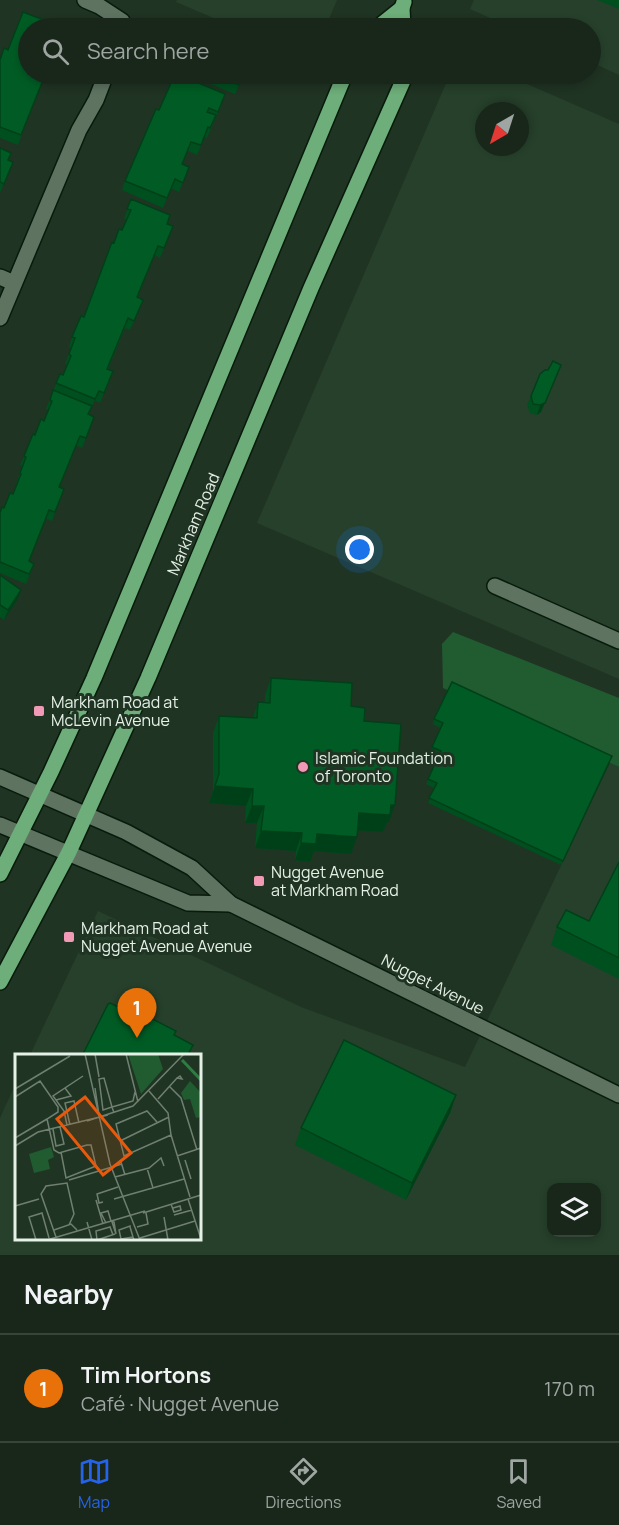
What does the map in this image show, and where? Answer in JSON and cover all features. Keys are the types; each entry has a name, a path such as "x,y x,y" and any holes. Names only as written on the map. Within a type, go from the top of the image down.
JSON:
{"main road":[{"path":"388,18 404,4"},
{"name":"Markham Road","path":"0,874 22,832 98,668 341,84"},
{"name":"Markham Road","path":"0,982 69,852 148,678 311,288 402,84"}],"street":[{"path":"85,0 117,18"},
{"path":"0,318 7,280 102,84"},
{"path":"495,586 619,641"},
{"name":"Nugget Avenue","path":"0,777 126,832 192,867 231,904 619,1095"},
{"name":"Nugget Avenue","path":"0,825 22,832 188,903 231,904"}],"shaded area":[{"path":"177,0 337,0 329,18 214,18 176,2"},
{"path":"474,0 619,0 619,75 601,67 601,18 490,18 470,9"},
{"path":"446,84 527,84 619,124 619,679 257,523"},
{"path":"610,763 619,767 619,1255 0,1255 0,1118 15,1085 15,1240 201,1240 201,1054 30,1054 98,911 301,1007 465,1067"}],"green space":[{"path":"453,632 619,698 619,767 443,688 442,644"}],"building":[{"path":"23,12 39,18 21,18"},
{"path":"18,25 18,84 41,84 21,135 0,127 0,60 4,48 8,50"},
{"path":"171,84 201,84 225,94 218,112 209,108 207,112 216,115 210,128 208,127 201,145 191,142 182,164 189,167 183,183 175,179 167,198 125,181 156,109 159,110"},
{"path":"0,148 11,153 8,160 13,162 4,184 0,182"},
{"path":"131,199 170,215 167,224 173,226 164,248 158,246 137,297 143,300 134,321 128,318 107,369 113,371 104,393 99,391 95,399 56,383 60,374 63,375 71,356 69,354 75,338 72,337 81,316 84,317 112,242 114,243 119,229 122,230 131,210 127,209"},
{"path":"553,361 561,365 545,403 533,404 531,396 540,374 548,370"},
{"path":"53,390 92,406 88,414 94,417 86,438 80,436 59,487 64,489 55,512 49,510 29,561 34,564 29,574 0,562 0,513 10,493 13,494 26,457 24,456 41,419 44,421 52,401 50,400"},
{"path":"0,575 21,590 8,610 0,605"},
{"name":"Islamic Foundation of Toronto","path":"271,678 352,683 351,706 365,708 364,721 401,724 395,805 391,805 390,815 359,813 357,837 317,834 316,844 301,843 302,833 261,831 264,806 252,806 253,789 215,786 219,774 219,716 257,718 258,702 270,703"},
{"path":"452,682 612,756 563,861 429,798 437,783 428,779 441,751 432,747 443,723 434,719"},
{"path":"619,862 619,958 557,927 566,910 589,921"},
{"path":"108,1004 123,1009 125,1005 176,1031 174,1035 193,1045 188,1054 83,1054"},
{"path":"344,1040 456,1095 412,1183 301,1128"}],"place":[{"name":"Markham Road at McLevin Avenue","path":"39,711"},
{"name":"Islamic Foundation of Toronto","path":"303,767"},
{"name":"Nugget Avenue at Markham Road","path":"259,881"},
{"name":"Markham Road at Nugget Avenue Avenue","path":"69,937"},
{"name":"Tim Hortons","path":"137,1038"}]}
